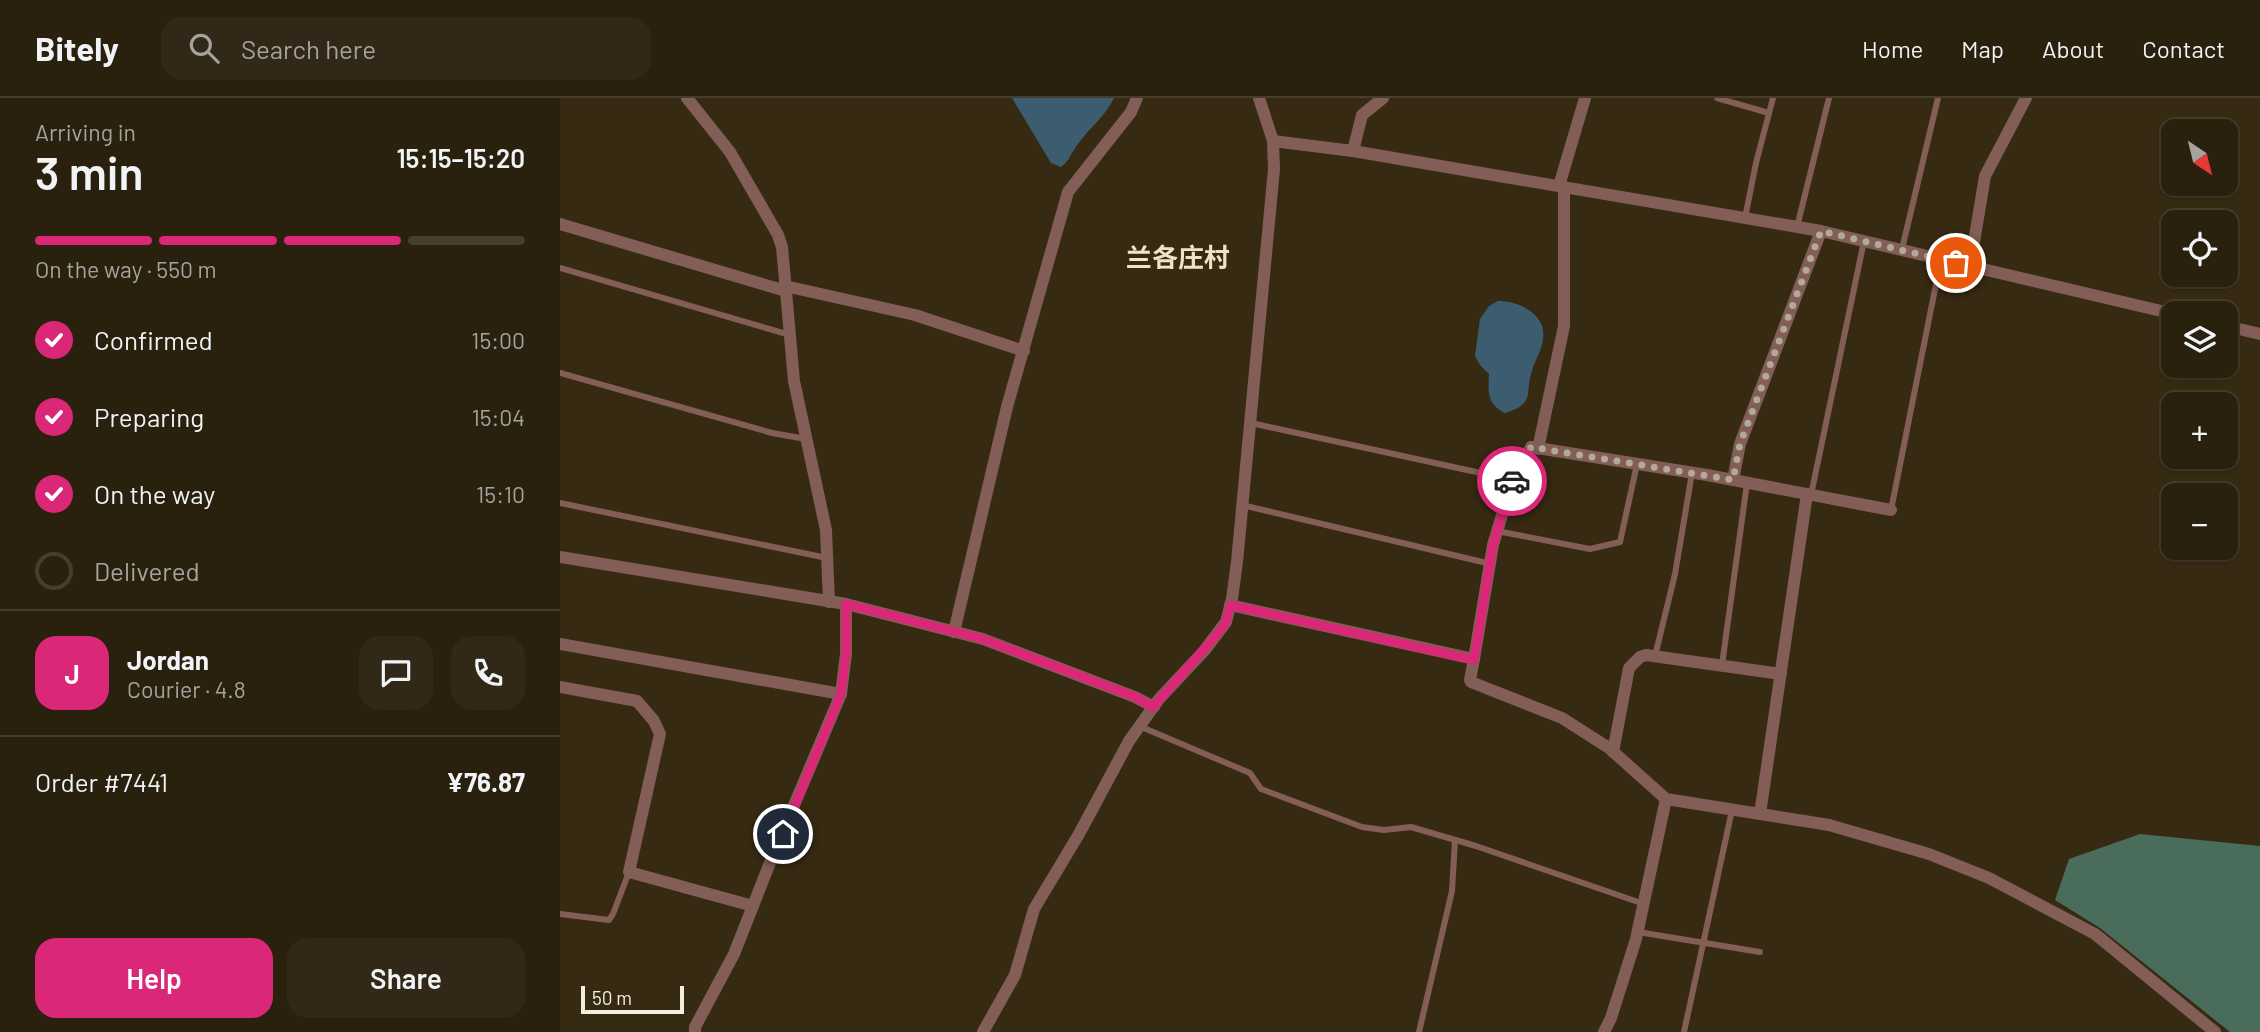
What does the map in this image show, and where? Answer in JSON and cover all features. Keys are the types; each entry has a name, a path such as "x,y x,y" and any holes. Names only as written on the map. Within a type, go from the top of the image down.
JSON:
{"street":[{"path":"686,98 730,152 778,235 782,247 794,381 826,530 829,602"},
{"path":"954,632 1007,407 1068,192 1131,112 1137,98"},
{"path":"984,1032 1015,975 1034,909 1079,834 1129,741 1153,707 1226,622 1237,562 1274,169 1273,141 1259,98"},
{"path":"1353,151 1362,115 1383,98"},
{"path":"1538,449 1564,326 1561,186 1585,98"},
{"path":"1970,266 1985,176 2026,98"},
{"path":"1273,141 1353,151 1821,231 2161,311"},
{"path":"560,225 786,289 915,315 1024,351"},
{"path":"1733,480 1740,444 1821,231"},
{"path":"2238,329 2260,334"},
{"path":"1891,510 1733,480 1531,447 1513,480 1497,531 1470,680 1562,718 1613,752 1667,799 1800,818 1929,854 1989,878 2095,934 2215,1032"},
{"path":"1760,814 1809,494"},
{"path":"560,557 846,604 983,639 1135,697 1153,707"},
{"path":"695,1032 695,1027 734,954 841,694 846,654 846,604"},
{"path":"1230,605 1474,660"},
{"path":"560,644 841,694"},
{"path":"1613,752 1629,668 1640,657 1647,655 1781,674"},
{"path":"560,687 637,701 654,721 660,734 629,873 753,906"},
{"path":"1604,1032 1611,1018 1637,932 1667,799"}],"lane":[{"path":"1717,98 1769,113"},
{"path":"1745,218 1773,98"},
{"path":"1797,227 1829,98"},
{"path":"1901,250 1938,98"},
{"path":"1809,494 1864,241"},
{"path":"1891,510 1941,260"},
{"path":"560,268 790,335"},
{"path":"560,373 772,433 806,439"},
{"path":"1251,423 1513,480"},
{"path":"1497,531 1590,549 1620,542 1637,464"},
{"path":"1655,656 1675,574 1692,473"},
{"path":"1722,666 1747,483"},
{"path":"560,503 827,558"},
{"path":"1242,505 1491,564"},
{"path":"1139,726 1250,773 1261,789 1362,827 1373,830 1410,827 1644,904"},
{"path":"1684,1032 1732,810"},
{"path":"1419,1032 1452,891 1455,840"},
{"path":"560,914 609,920 629,873"},
{"path":"1637,932 1760,952"}],"green space":[{"path":"2140,834 2260,846 2260,1032 2230,1032 2100,928 2055,900 2069,859"}],"water":[{"path":"1012,98 1114,98 1107,111 1082,138 1061,167 1051,163"},
{"path":"1498,301 1523,306 1536,316 1543,330 1528,396 1522,405 1505,413 1492,401 1489,374 1475,356 1480,319 1489,306"}],"way so far":[{"path":"1512,481 1531,447 1733,480 1740,444 1821,231 1956,263"}],"district":[{"name":"兰各庄村","path":"1178,258"}],"route":[{"path":"783,834 841,694 846,654 846,604 983,639 1135,697 1153,707 1220,631 1226,622 1230,605 1474,660 1493,545 1512,481"}]}
